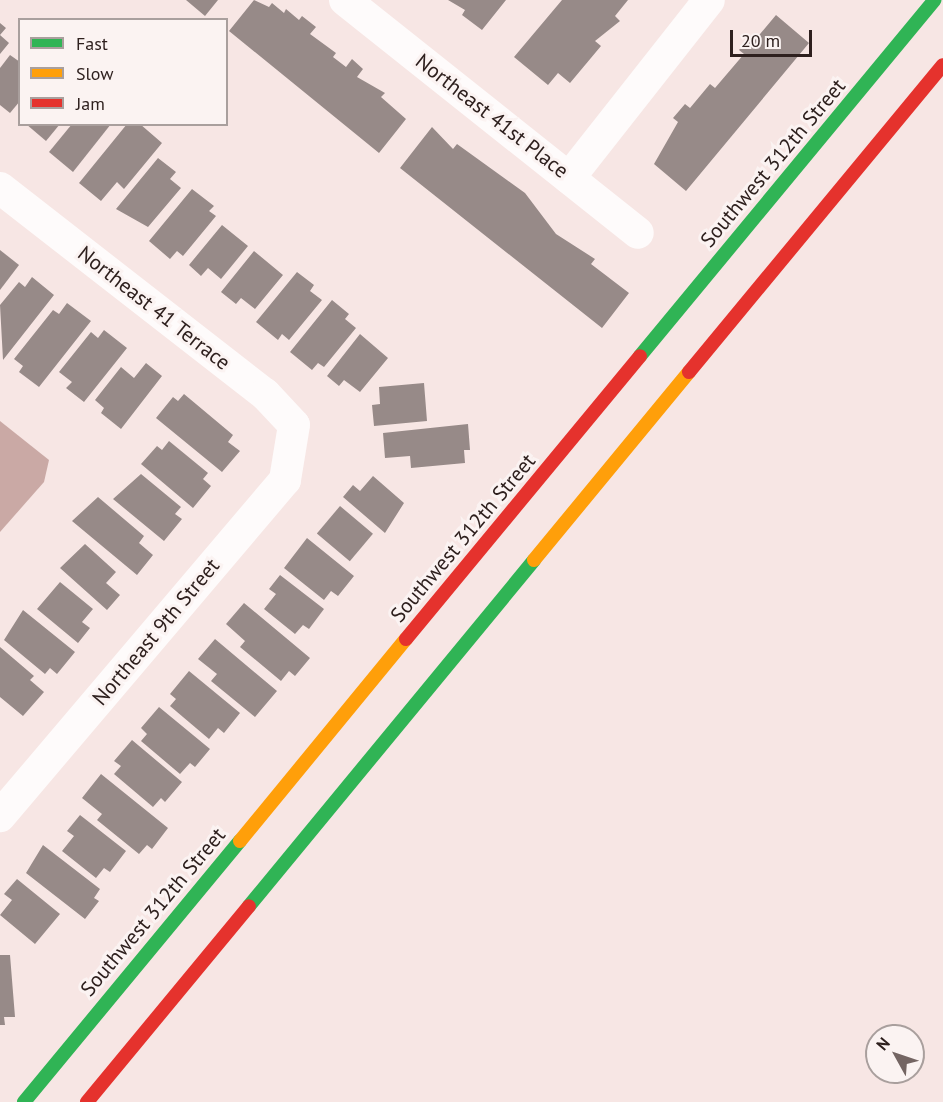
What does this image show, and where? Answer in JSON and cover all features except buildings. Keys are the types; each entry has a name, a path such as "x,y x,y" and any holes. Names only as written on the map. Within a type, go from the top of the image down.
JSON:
{"main road":[{"name":"Southwest 312th Street","path":"24,1102 935,0"},
{"path":"87,1102 943,65"}],"street":[{"name":"Northeast 41st Place","path":"345,0 638,233"},
{"path":"569,178 709,0"},
{"name":"Northeast 41 Terrace","path":"0,188 265,394 294,425 294,438"},
{"name":"Northeast 9th Street","path":"0,816 285,480 294,438"}],"shaded area":[{"path":"0,421 49,460 44,482 0,532"}],"traffic: fast":[{"path":"640,356 935,0"},
{"path":"249,906 534,560"},
{"path":"24,1102 240,841"}],"traffic: slow":[{"path":"534,560 689,372"},
{"path":"240,841 406,639"}],"traffic: jam":[{"path":"689,372 943,65"},
{"path":"406,639 640,356"},
{"path":"87,1102 249,906"}]}
